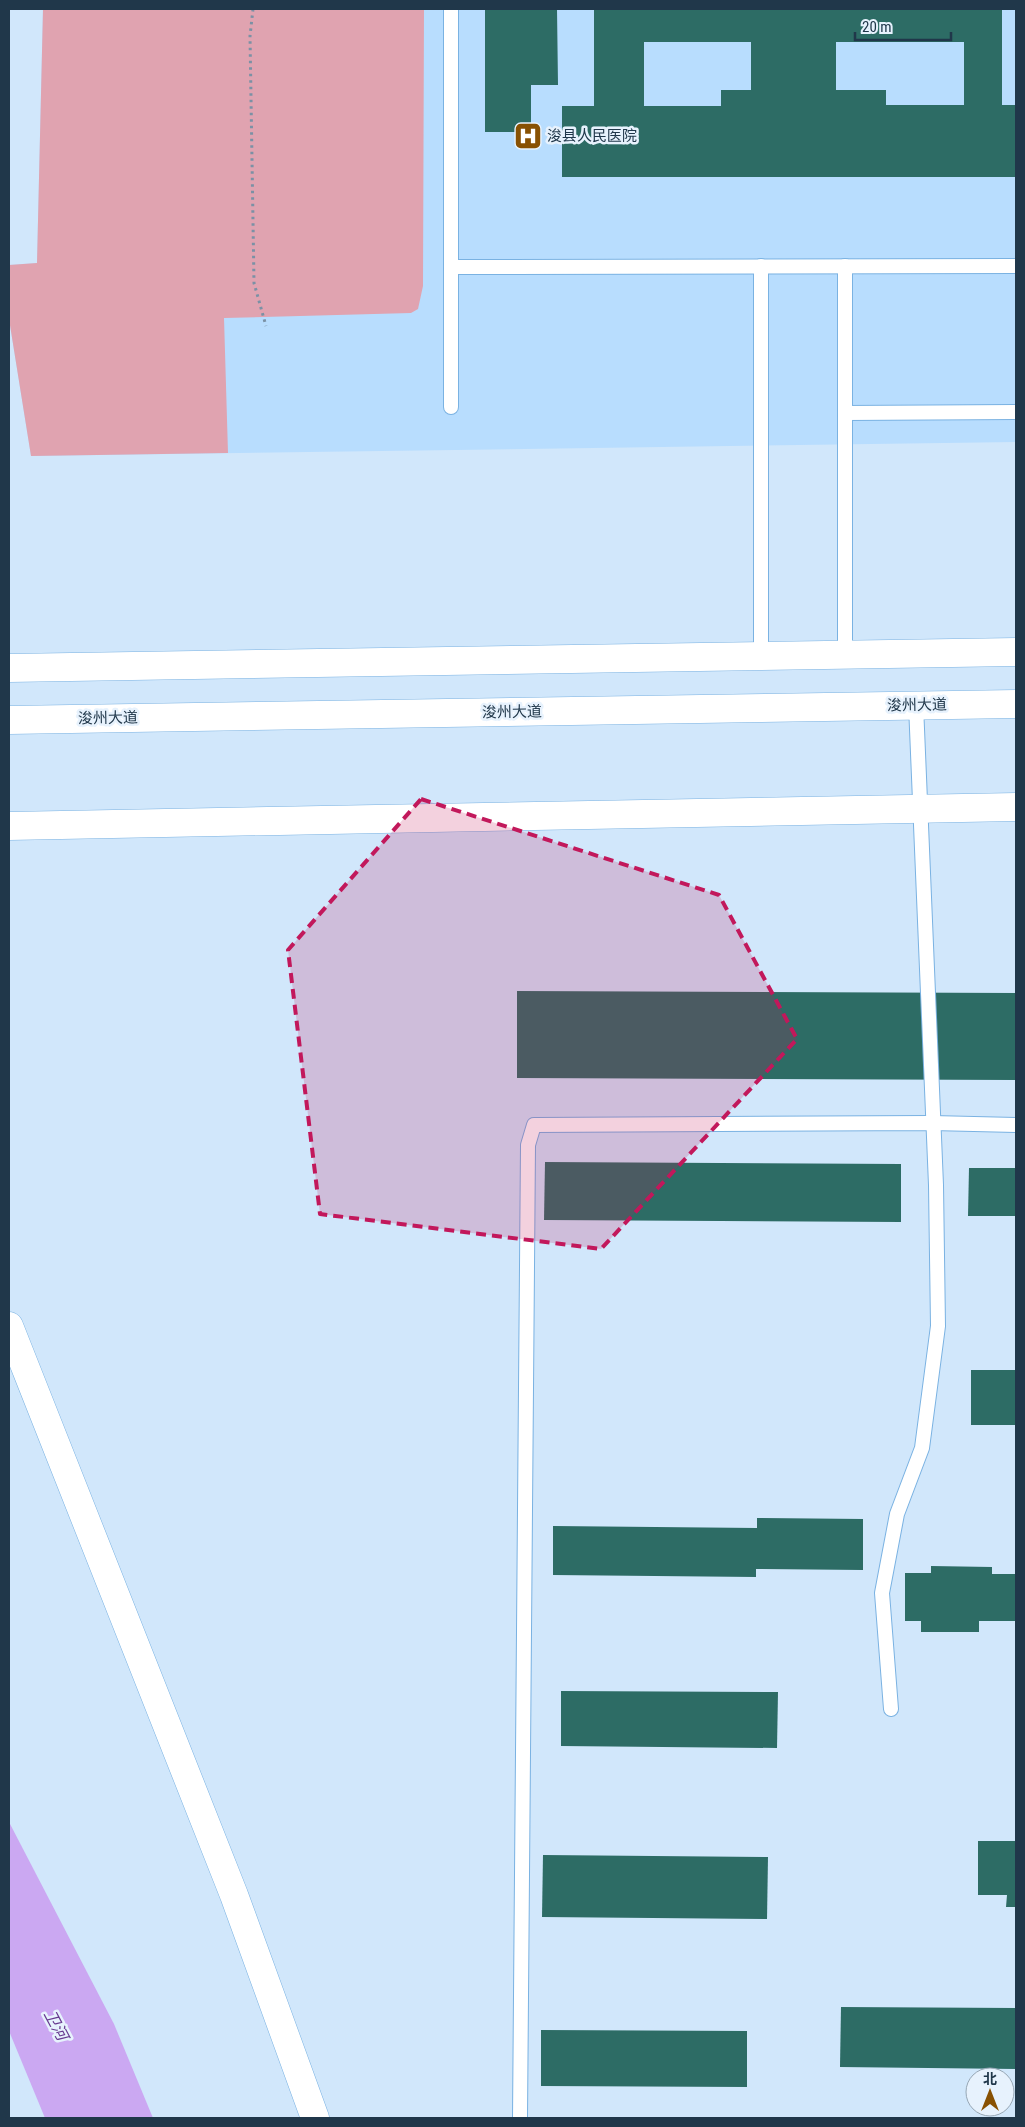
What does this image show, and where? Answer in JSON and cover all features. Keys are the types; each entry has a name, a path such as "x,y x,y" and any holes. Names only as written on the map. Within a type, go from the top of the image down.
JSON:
{"main road":[{"path":"9,668 1016,652"},
{"name":"浚州大道","path":"9,720 1016,704"},
{"path":"9,826 1016,807"},
{"path":"9,1326 234,1895 315,2118"}],"lane":[{"path":"451,9 451,407"},
{"path":"761,266 761,656"},
{"path":"845,266 845,654"},
{"path":"451,267 1016,266"},
{"path":"845,412 1016,412"},
{"path":"891,1709 882,1593 897,1514 922,1448 938,1326 936,1185 916,705"},
{"path":"520,2118 528,1145 534,1125 932,1123 1016,1125"}],"path":[{"path":"252,9 250,36 254,283 266,326"}],"highlighted area":[{"path":"421,799 719,895 797,1039 601,1249 320,1214 288,950"}],"shaded area":[{"name":"浚县人民医院","path":"43,9 1016,9 1016,442 31,456 9,319 9,265 37,263"},
{"path":"43,9 424,9 423,286 418,309 411,313 224,318 228,453 31,456 9,319 9,265 37,263"}],"water":[{"name":"卫河","path":"9,1822 114,2024 153,2118 45,2118 9,2031"}],"building":[{"path":"485,9 557,9 558,85 531,85 531,132 485,132"},
{"path":"594,9 1002,9 1002,105 1016,105 1016,177 562,177 562,106 594,106","holes":["644,42 751,42 751,90 721,90 721,106 644,106","836,42 964,42 964,105 886,105 886,90 836,90"]},
{"path":"517,991 1016,993 1016,1080 517,1078"},
{"path":"545,1162 901,1164 901,1222 544,1220"},
{"path":"969,1168 1016,1168 1016,1216 968,1216"},
{"path":"971,1370 1016,1370 1016,1425 971,1425"},
{"path":"757,1518 863,1519 863,1570 756,1569 756,1577 553,1575 553,1526 757,1528"},
{"path":"931,1566 992,1567 992,1574 1016,1574 1016,1621 979,1621 979,1632 921,1632 921,1621 905,1621 905,1573 931,1573"},
{"path":"561,1691 778,1692 777,1748 561,1746"},
{"path":"978,1841 1016,1841 1016,1907 1006,1907 1007,1895 978,1895"},
{"path":"543,1855 768,1857 767,1919 542,1917"},
{"path":"841,2007 1016,2008 1016,2069 1015,2067 840,2067"},
{"path":"541,2030 747,2031 747,2087 541,2086"}],"place":[{"name":"浚县人民医院","path":"528,136"}]}
